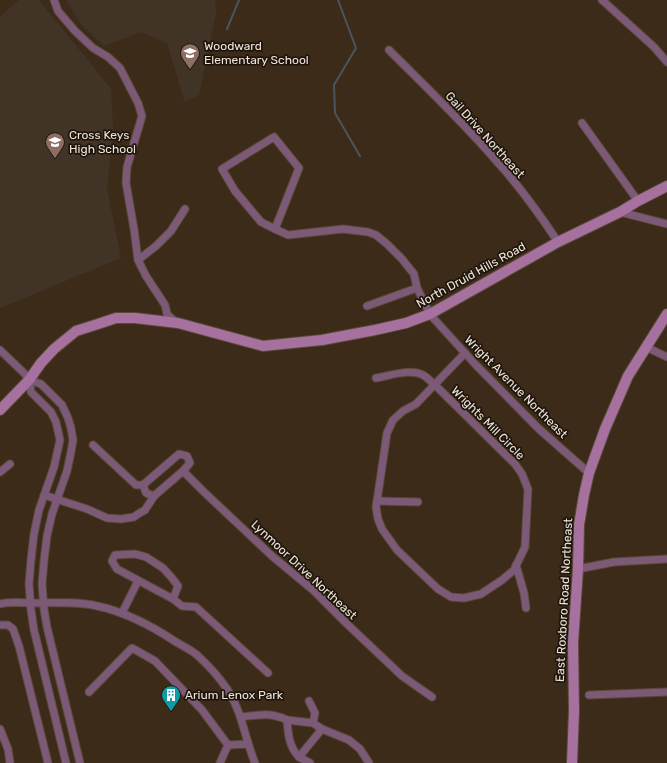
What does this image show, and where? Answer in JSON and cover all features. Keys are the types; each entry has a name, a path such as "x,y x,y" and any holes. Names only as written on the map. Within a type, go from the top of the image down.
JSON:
{"main road":[{"name":"North Druid Hills Road","path":"0,410 29,380 41,363 54,349 76,331 116,318 135,318 178,323 263,346 322,340 406,323 430,314 558,242 620,212 667,186"},
{"name":"East Roxboro Road Northeast","path":"572,763 574,711 573,643 578,569 579,525 584,495 589,473 605,429 628,376 667,314"}],"street":[{"path":"54,0 58,11 75,31 120,68 138,103 142,116 127,167 126,183 138,260 146,276 165,305 167,314 178,323"},
{"path":"602,0 654,47 667,62"},
{"name":"Gail Drive Northeast","path":"389,50 467,128 500,165 539,214 558,242"},
{"path":"582,123 638,201"},
{"name":"Wright Avenue Northeast","path":"275,229 299,168 274,137 222,169 235,191 261,222 275,229 288,235 343,229 368,232 376,235 402,258 414,274 417,288 430,314 465,353 539,429 589,473"},
{"path":"138,260 156,246 171,231 185,209"},
{"path":"620,212 667,224"},
{"path":"366,306 417,288"},
{"path":"646,347 667,357"},
{"path":"0,350 29,380 31,392 51,412 56,422 60,440 54,467 39,510 34,534 29,584 34,630 66,763"},
{"name":"Wrights Mill Circle","path":"435,385 515,464 522,474 528,489 525,547 514,570 481,594 464,598 451,597 438,589 396,550 382,529 374,505 387,433 393,420 403,411 416,404 465,353"},
{"path":"376,378 411,371 424,375 435,385"},
{"path":"29,380 41,384 62,405 68,418 73,440 72,452 67,471 52,514 46,542 42,584 46,627 80,763"},
{"path":"44,495 86,509 107,518 121,519 134,517 145,510 154,496 190,463 187,456 179,454 143,485 136,485 93,445"},
{"path":"0,472 10,464"},
{"name":"Lynmoor Drive Northeast","path":"183,471 272,556 313,590 402,676 432,697"},
{"path":"143,485 146,493 154,496"},
{"path":"374,505 418,502"},
{"path":"173,599 178,586 163,568 146,557 136,554 115,555 112,562 117,568 138,581 173,599 182,606 196,606 268,673"},
{"path":"578,569 614,562 667,559"},
{"path":"516,565 524,593 526,608"},
{"path":"122,613 138,581"},
{"path":"0,604 5,602 76,603 96,605 122,613 160,631 196,655 215,674 228,690 240,717 255,763"},
{"path":"0,625 8,625 13,629 19,646 48,763"},
{"path":"89,692 132,648 155,661 202,710 228,745"},
{"path":"589,695 667,692"},
{"path":"309,701 315,713 312,724"},
{"path":"240,717 262,715 278,716 287,720 312,724 349,740 360,749 369,763"},
{"path":"287,720 288,733 293,749 299,757 310,763"},
{"path":"0,729 8,749 10,763"},
{"path":"299,757 322,729"},
{"path":"228,745 248,744"},
{"path":"220,763 228,745"}],"shaded area":[{"name":"Cross Keys High School","path":"19,0 39,0 111,89 113,128 107,189 121,258 0,308 0,17"},
{"name":"Woodward Elementary School","path":"66,0 215,0 216,13 199,95 185,102 167,43 141,32 104,46 82,25"}],"waterway":[{"path":"227,29 239,0"},
{"path":"338,0 356,48 334,85 335,113 360,156"}],"place":[{"name":"Woodward Elementary School","path":"190,70"},
{"name":"Cross Keys High School","path":"55,159"},
{"name":"Arium Lenox Park","path":"171,712"}]}
